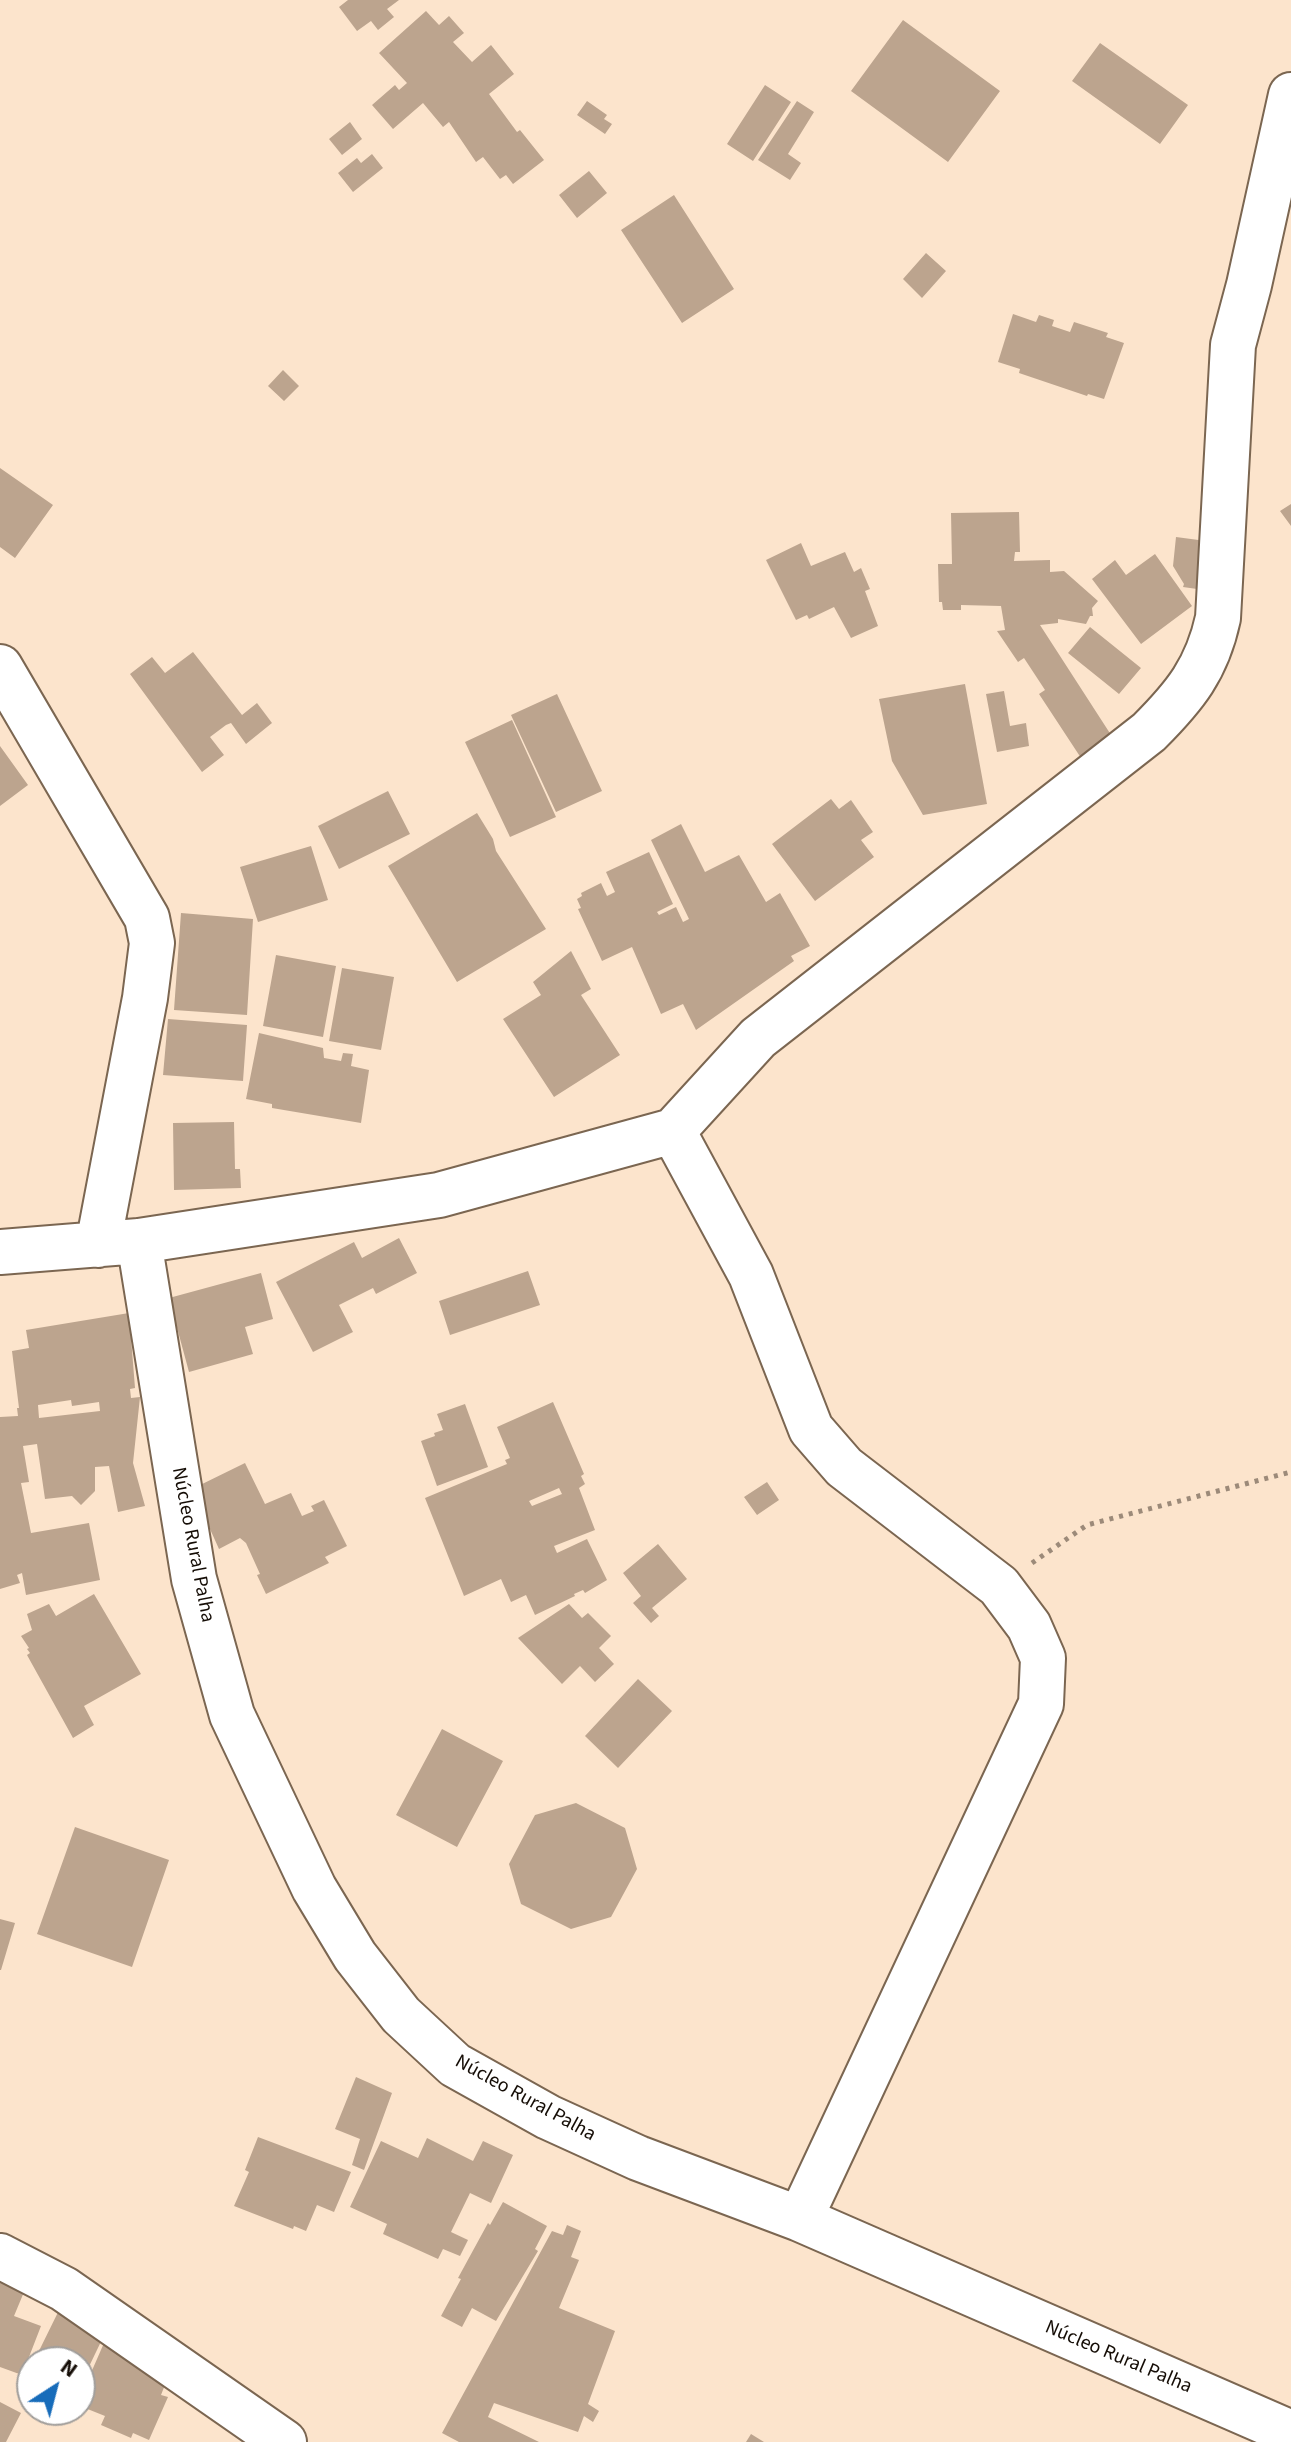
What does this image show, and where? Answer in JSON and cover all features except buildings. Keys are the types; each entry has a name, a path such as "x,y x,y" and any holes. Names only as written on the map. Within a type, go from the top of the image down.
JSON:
{"street":[{"path":"0,1252 118,1243 439,1195 673,1131 758,1038 1149,732 1181,700 1213,642 1218,618 1233,345 1291,95"},
{"path":"0,667 147,918 152,943 118,1243"},
{"path":"673,1131 751,1275 811,1429 844,1467 999,1586 1029,1626 1043,1658 1041,1704 800,2219"},
{"name":"Núcleo Rural Palha","path":"118,1243 194,1579 232,1715 314,1888 355,1956 401,2015 455,2065 548,2117 638,2158 800,2219 1291,2433"},
{"path":"0,2256 64,2289 284,2442"}],"path":[{"path":"999,1586 1087,1525 1291,1472"}]}
